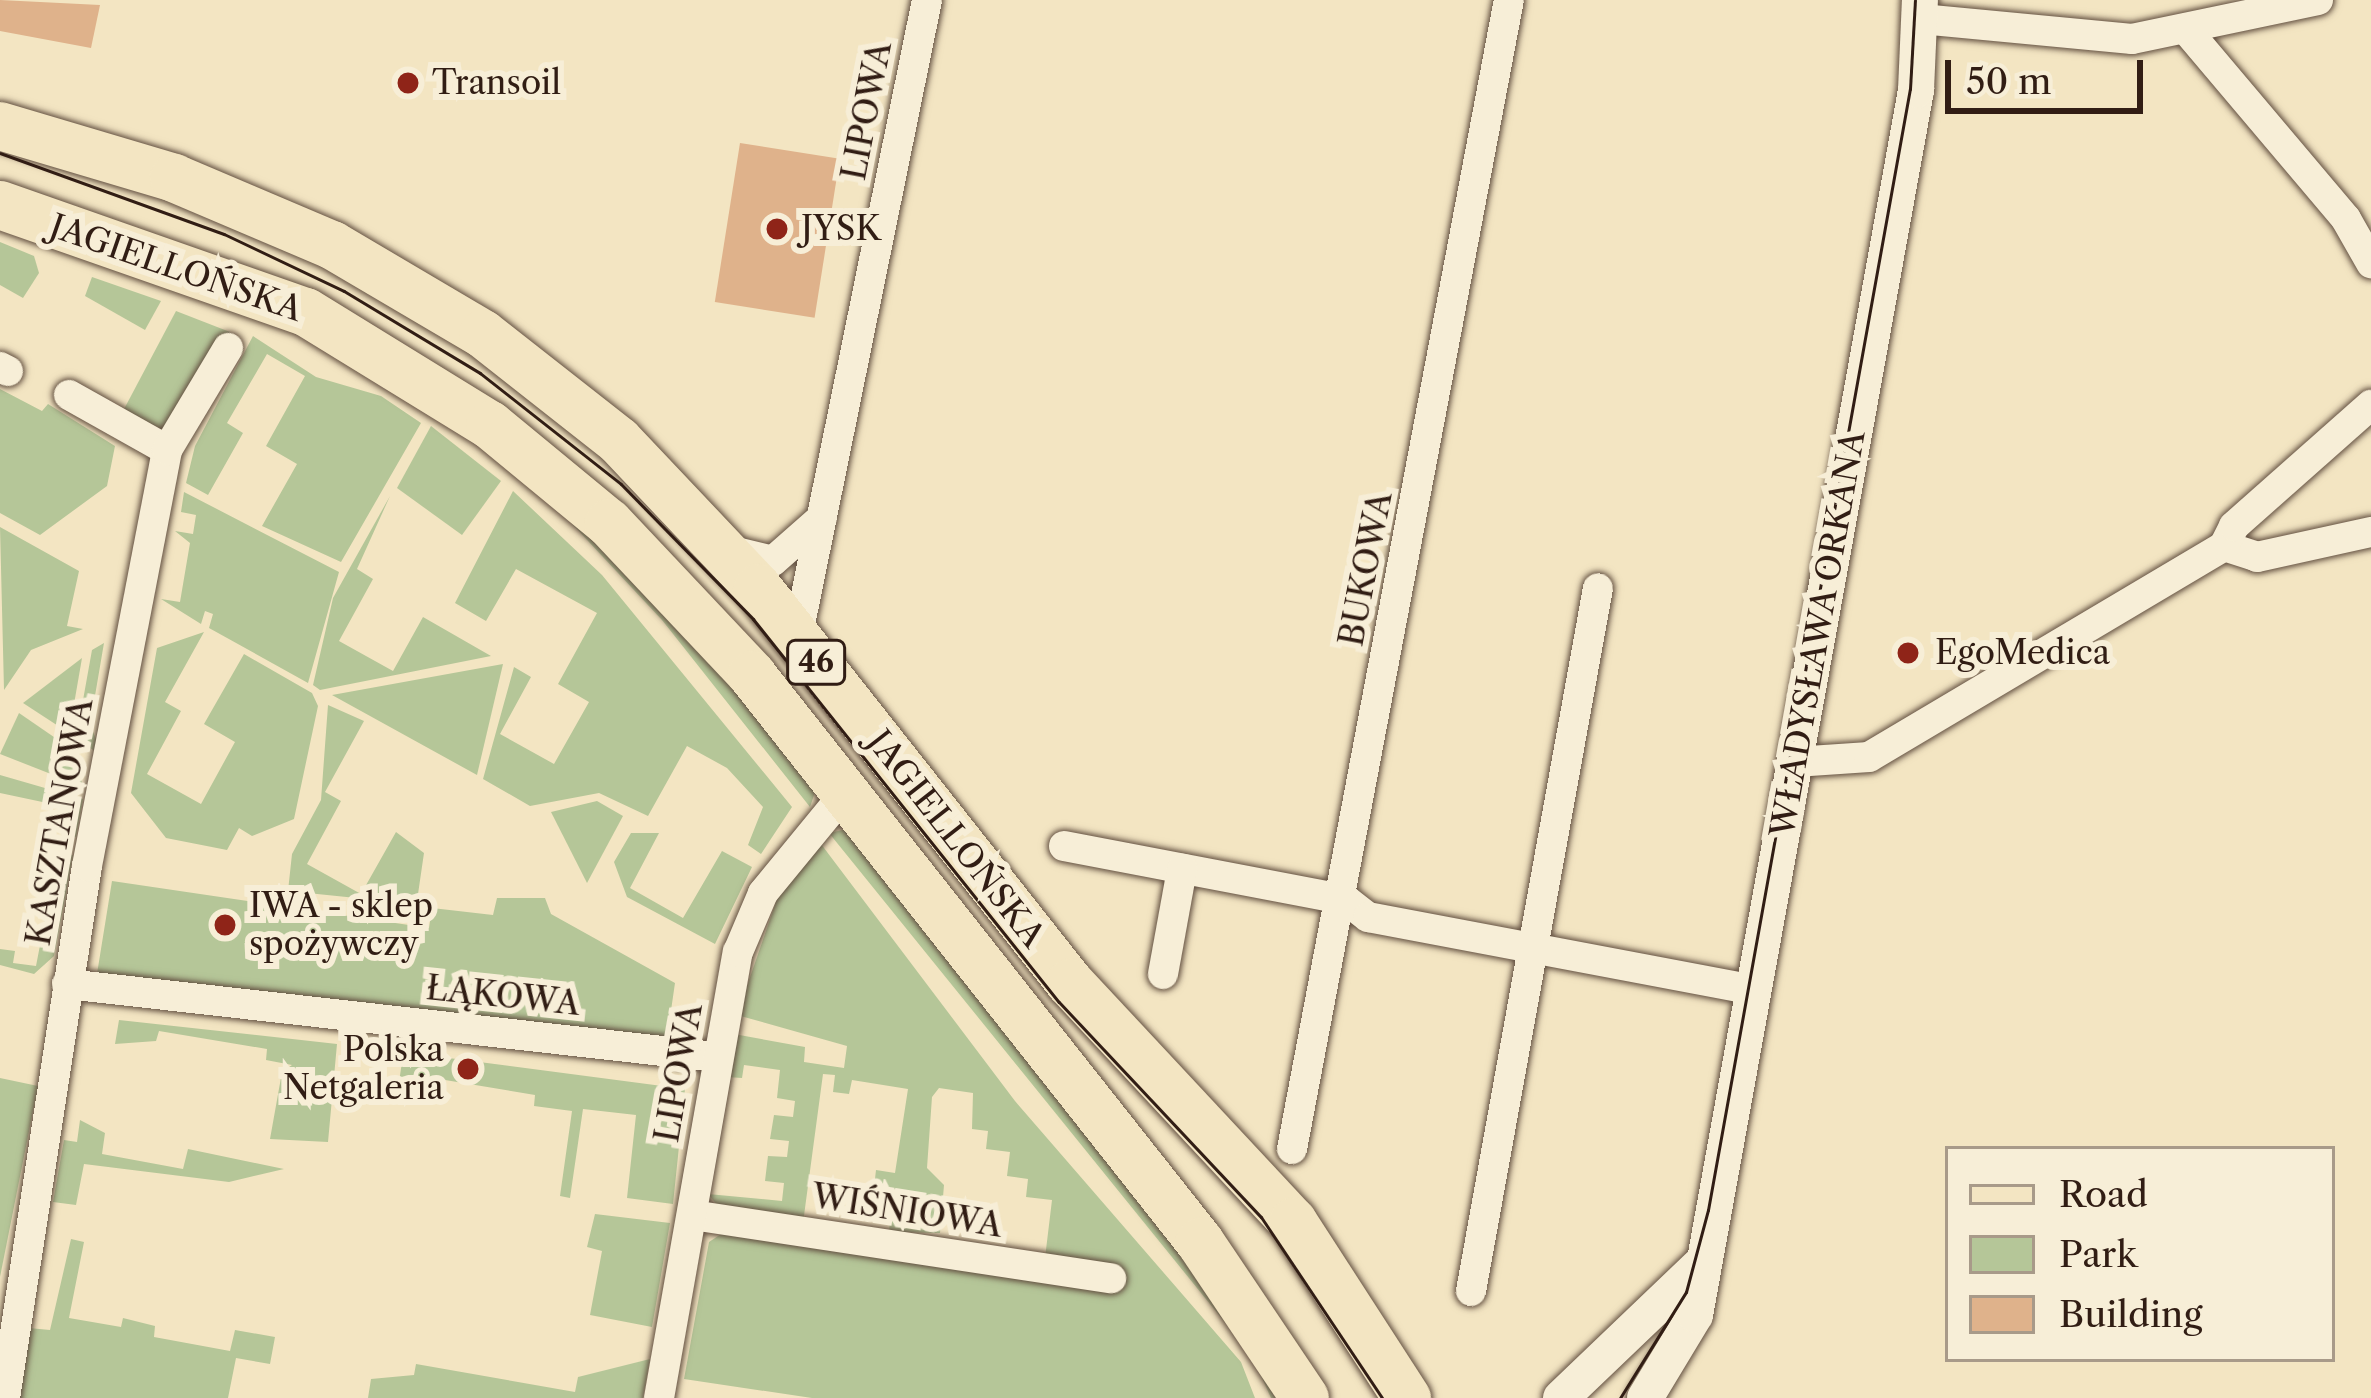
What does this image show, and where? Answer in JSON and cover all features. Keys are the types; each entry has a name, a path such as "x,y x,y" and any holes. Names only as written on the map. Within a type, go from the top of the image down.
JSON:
{"main road":[{"name":"JAGIELLOŃSKA","path":"0,125 269,214 416,291 584,410 722,546 1070,983 1293,1222 1407,1398"},
{"name":"JAGIELLOŃSKA","path":"0,206 306,311 490,425 685,598 1200,1242 1305,1398"}],"street":[{"name":"LIPOWA","path":"797,638 927,0"},
{"name":"BUKOWA","path":"1292,1149 1346,900 1509,0"},
{"path":"1921,9 2092,39 2189,33 2318,0"},
{"name":"WŁADYSŁAWA ORKANA","path":"1645,1398 1695,1315 1700,1265 1796,762 1921,9"},
{"path":"2189,33 2370,257"},
{"name":"KASZTANOWA","path":"5,1398 68,984 167,450 228,348"},
{"path":"69,394 167,450"},
{"path":"1796,762 1869,757 2224,546 2234,526 2371,405"},
{"path":"722,546 773,561 822,518"},
{"path":"2224,546 2257,557 2371,532"},
{"path":"1471,1291 1598,587"},
{"name":"LIPOWA","path":"659,1398 738,952 763,893 845,793"},
{"path":"1064,846 1346,900 1368,917 1754,990"},
{"path":"1163,974 1182,869"},
{"name":"ŁĄKOWA","path":"68,984 716,1057"},
{"name":"WIŚNIOWA","path":"692,1215 1111,1278"},
{"path":"1562,1398 1700,1265"}],"green space":[{"path":"0,242 34,256 39,273 23,298 0,285"},
{"path":"92,277 161,301 145,330 85,296"},
{"path":"176,311 230,332 170,433 123,411"},
{"path":"253,336 316,377 381,396 421,423 341,562 262,526 297,464 266,446 305,376 267,354 227,423 243,433 208,495 186,483 195,446"},
{"path":"0,389 42,411 48,404 115,446 107,486 40,535 0,513"},
{"path":"431,426 501,481 462,535 397,488"},
{"path":"530,479 690,626 815,792 810,807 662,620"},
{"path":"513,491 602,575 792,807 761,854 748,845 763,807 727,768 687,746 648,816 599,793 530,806 483,779 514,667 531,677 500,734 554,764 589,702 558,684 597,613 516,569 486,621 455,603"},
{"path":"184,492 339,572 308,683 209,628 213,614 205,611 201,624 161,599 180,602 190,543 175,531 193,534 196,515 181,512"},
{"path":"390,496 357,569 373,579 339,641 393,671 423,617 491,656 320,690 313,685 333,598"},
{"path":"0,527 79,571 67,626 83,629 31,650 4,690"},
{"path":"204,632 165,702 181,711 147,774 201,804 235,742 204,724 244,654 312,693 318,706 294,819 252,836 239,828 227,850 166,838 131,793 157,648"},
{"path":"104,643 90,725 104,757 76,739 92,650"},
{"path":"82,658 69,733 23,703"},
{"path":"503,664 477,775 332,695"},
{"path":"328,705 364,721 325,792 341,801 307,864 361,894 396,832 424,853 418,894 405,903 288,891 292,854 321,800"},
{"path":"19,713 67,746 84,787 0,754"},
{"path":"0,775 83,799 76,837 61,834 66,807 0,793"},
{"path":"597,801 623,816 587,883 551,812"},
{"path":"847,829 989,1000 1288,1398 1271,1398 1252,1356 829,833"},
{"path":"631,833 659,833 630,888 683,918 722,851 752,867 715,944 627,897 614,862"},
{"path":"821,844 1015,1101 1241,1362 1255,1398 812,1398 684,1379 709,1242 724,1232 1045,1258 1052,1200 1026,1197 1028,1179 1007,1176 1010,1152 986,1149 988,1131 972,1129 973,1093 939,1088 932,1097 927,1168 944,1185 940,1233 889,1232 892,1198 873,1196 876,1170 895,1173 908,1089 852,1080 849,1094 833,1092 835,1075 823,1074 803,1223 723,1212 708,1194 782,1201 784,1183 765,1181 768,1156 787,1157 789,1141 770,1139 774,1115 793,1117 795,1101 777,1098 780,1070 744,1065 742,1078 727,1077 734,1034 805,1047 804,1062 844,1068 847,1046 737,1015 777,899"},
{"path":"58,852 73,855 54,956 34,974 0,965 0,949 15,951 13,963 36,966"},
{"path":"112,881 429,928 432,908 493,915 497,898 545,898 551,914 675,983 666,1045 96,980"},
{"path":"119,1020 337,1044 328,1142 270,1139 282,1072 292,1065 266,1060 267,1049 159,1031 156,1041 115,1044"},
{"path":"418,1054 685,1089 673,1204 627,1198 636,1115 583,1109 570,1198 560,1196 572,1111 534,1106 535,1095 427,1077 424,1087 399,1082 402,1062 417,1064"},
{"path":"0,1078 38,1086 0,1277"},
{"path":"80,1120 105,1133 102,1154 183,1169 188,1149 284,1169 229,1182 84,1164 76,1205 53,1202 64,1140 77,1142"},
{"path":"595,1214 670,1223 652,1327 590,1315 602,1251 587,1247"},
{"path":"71,1239 84,1242 69,1318 121,1327 123,1318 155,1326 154,1337 230,1351 235,1330 275,1337 270,1364 236,1358 228,1398 18,1398 29,1328 50,1330"},
{"path":"650,1359 643,1398 368,1398 371,1379 414,1375 416,1364 575,1392 578,1377"}],"building":[{"path":"0,0 100,5 91,48 0,31"},
{"name":"JYSK","path":"740,143 840,159 815,318 715,302"}],"tram line":[{"path":"1620,1398 1686,1292 1708,1210 1910,89 1915,0"},
{"path":"0,153 224,234 344,291 480,373 621,484 753,619 1059,1002 1261,1217 1382,1398"}],"place":[{"name":"Transoil","path":"408,83"},
{"name":"JYSK","path":"777,229"},
{"name":"EgoMedica","path":"1908,653"},
{"name":"IWA - sklep spożywczy","path":"225,925"},
{"name":"Polska Netgaleria","path":"468,1069"}]}
